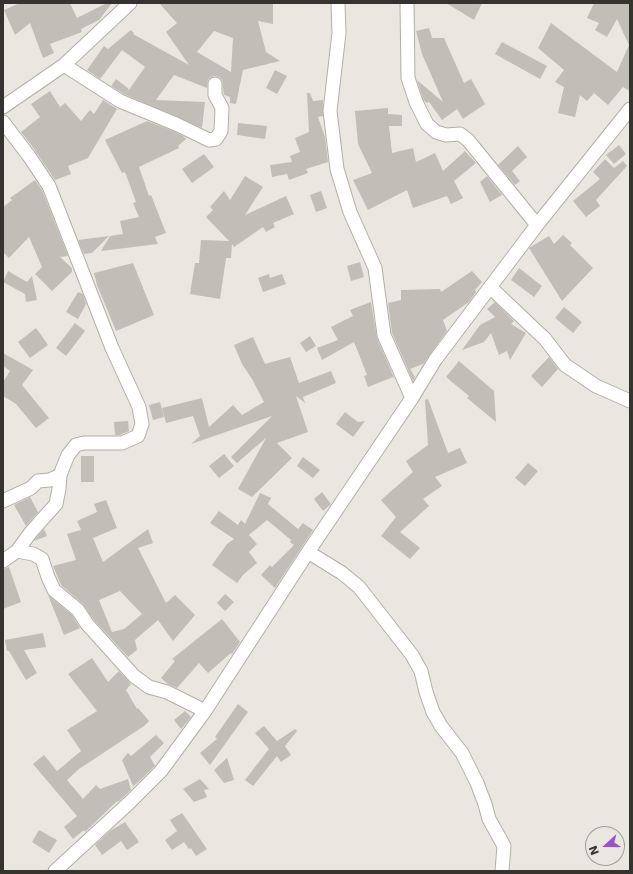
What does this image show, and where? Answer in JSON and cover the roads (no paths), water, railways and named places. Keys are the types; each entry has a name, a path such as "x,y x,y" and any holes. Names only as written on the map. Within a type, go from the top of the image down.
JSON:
{"street":[{"path":"3,107 64,65 130,3"},
{"path":"338,3 339,33 330,111 337,169 350,212 375,268 384,335 412,398"},
{"path":"407,3 408,78 416,102 427,124 436,132 446,135 460,134 468,140 537,224"},
{"path":"64,65 120,101 176,124 209,140 216,139 221,131 222,108 215,95 215,84"},
{"path":"55,871 125,807 161,771 205,711 308,552 412,398 434,360 537,224 630,108"},
{"path":"3,122 29,156 49,186 112,348 139,407 142,424 138,436 122,443 84,443 76,445 68,455 60,475 60,489 56,504 31,532 17,551 3,561"},
{"path":"490,287 545,339 565,366 596,386 630,401"},
{"path":"3,501 31,488 38,482 50,480 60,475"},
{"path":"17,551 33,554 42,559 54,590 78,610 88,624 134,676 149,687 167,692 205,711"},
{"path":"308,552 342,573 359,587 412,655 421,670 433,712 441,726 462,753 477,783 489,819 504,846 502,871"}]}
